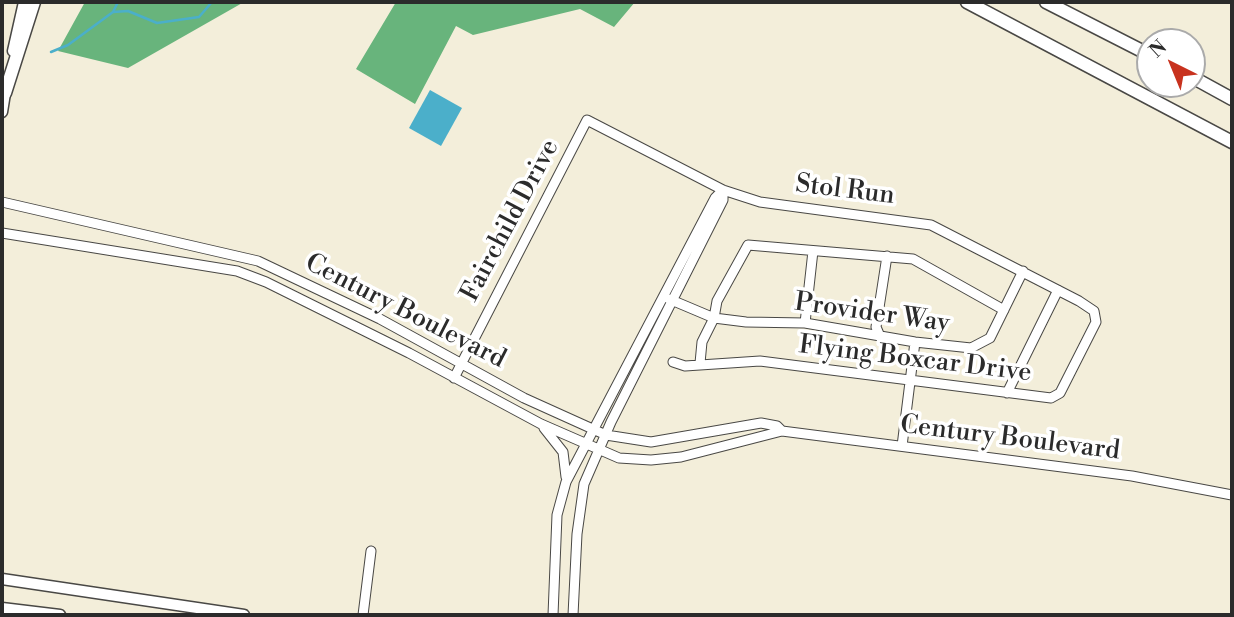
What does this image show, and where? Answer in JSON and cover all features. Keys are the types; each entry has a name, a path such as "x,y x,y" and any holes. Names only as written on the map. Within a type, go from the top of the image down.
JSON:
{"highway":[{"path":"5,93 34,2"},
{"path":"967,2 1232,142"},
{"path":"1046,2 1136,48"},
{"path":"1206,85 1232,99"}],"main road":[{"path":"2,112 24,2"},
{"path":"2,579 244,615"},
{"path":"2,608 60,615"}],"street":[{"name":"Stol Run","path":"587,120 723,190 760,202 931,225 1023,271 1094,311"},
{"name":"Fairchild Drive","path":"454,378 587,120"},
{"path":"553,615 557,515 566,482 715,198 723,190"},
{"path":"573,615 580,500 606,435 723,200 723,190"},
{"name":"Century Boulevard","path":"2,202 258,261 606,435 651,442 761,423 777,426 782,431"},
{"name":"Century Boulevard","path":"2,233 237,271 266,282 541,424 599,452 619,458 651,460 681,457 782,431 1132,476 1232,495"},
{"path":"700,363 702,342 714,318 717,301 748,245 913,259 932,267 1004,310"},
{"path":"805,323 813,251"},
{"path":"879,334 876,327 887,256"},
{"name":"Provider Way","path":"664,298 714,318 746,322 805,323 915,342 971,348 990,338 1023,271"},
{"path":"1007,393 1058,290"},
{"name":"Flying Boxcar Drive","path":"673,362 685,366 760,361 1051,398 1060,393 1096,322 1094,311"},
{"path":"902,446 915,342"},
{"path":"541,424 563,452 566,482"},
{"path":"363,615 371,551"}],"green space":[{"path":"85,2 244,2 128,68 58,51"},
{"path":"396,2 635,2 614,27 580,9 473,35 456,26 415,104 356,69"}],"water":[{"path":"430,90 462,108 441,146 409,128"}],"waterway":[{"path":"113,12 118,2"},
{"path":"51,52 68,45 113,12 128,11 157,23 199,17 212,2"}]}
